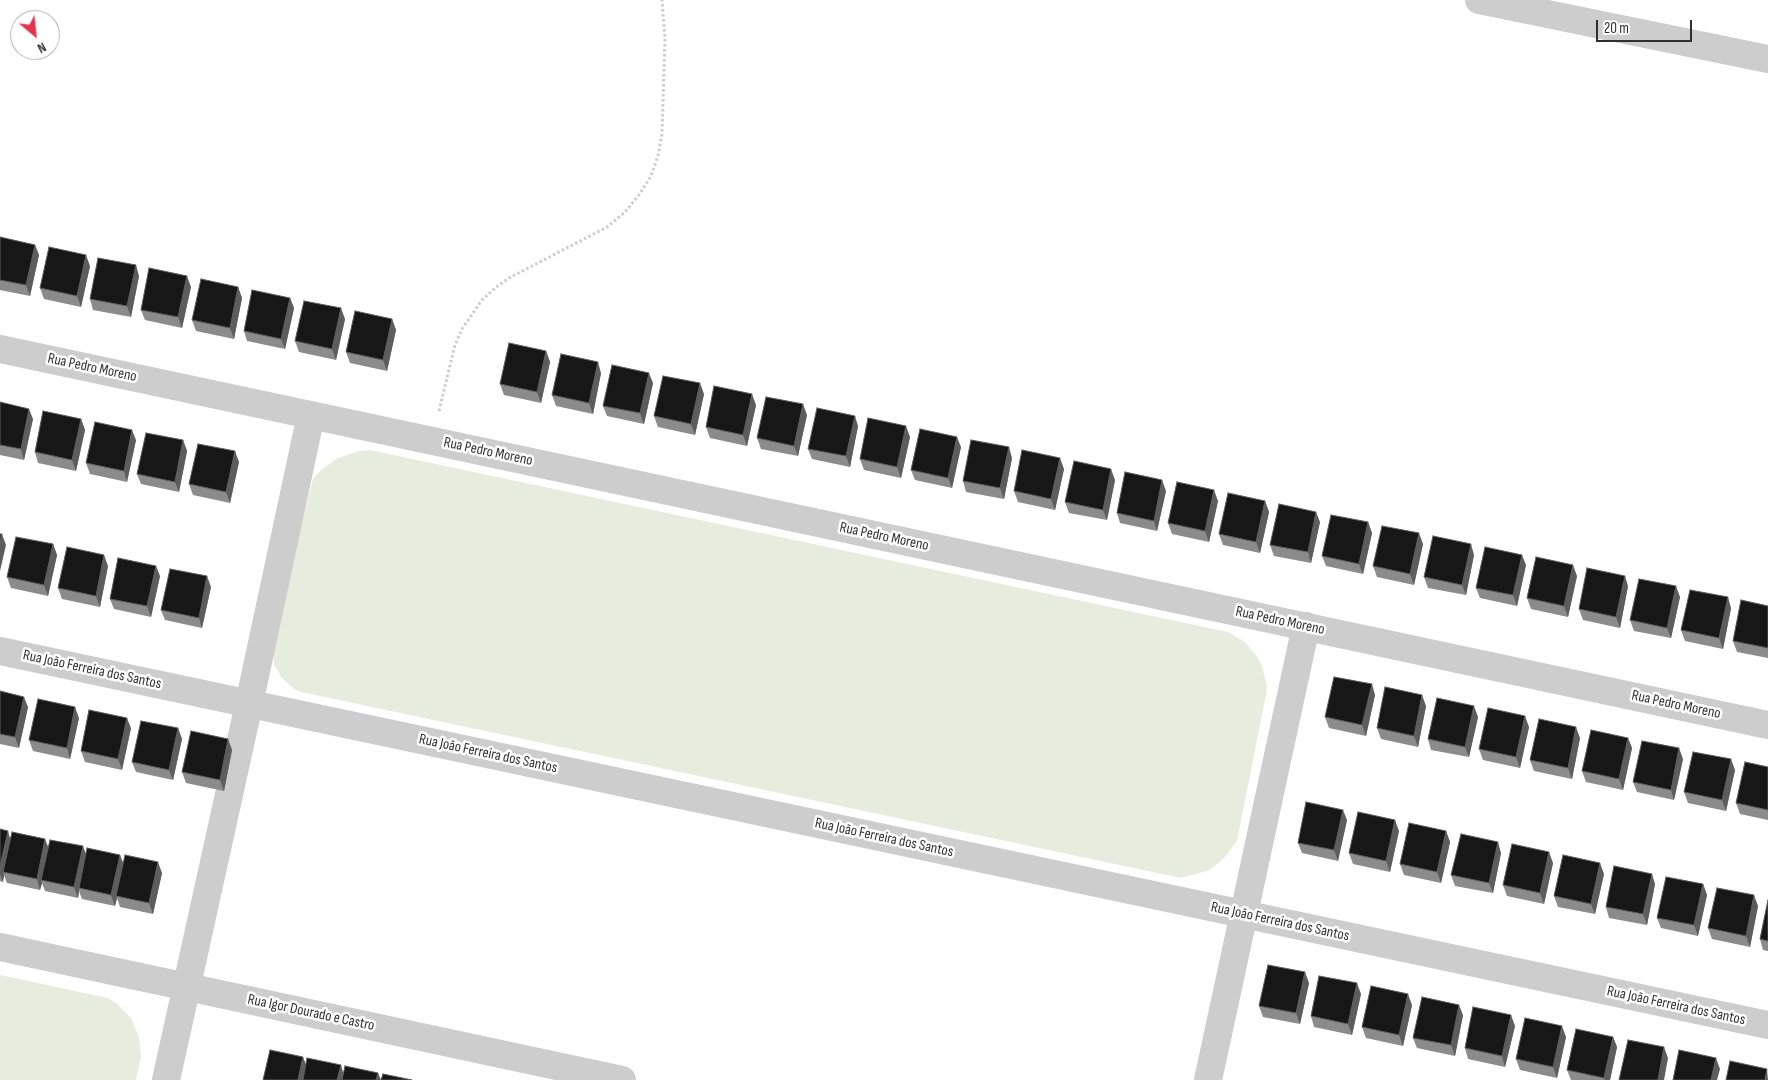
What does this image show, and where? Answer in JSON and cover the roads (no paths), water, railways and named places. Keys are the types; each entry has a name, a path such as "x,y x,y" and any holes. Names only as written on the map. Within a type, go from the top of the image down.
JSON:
{"street":[{"path":"1480,0 1768,59"},
{"name":"Rua Pedro Moreno","path":"0,349 1768,725"},
{"path":"166,1080 311,415"},
{"path":"1208,1080 1306,626"},
{"name":"Rua João Ferreira dos Santos","path":"0,651 1768,1025"},
{"name":"Rua Igor Dourado e Castro","path":"0,947 622,1080"}]}
